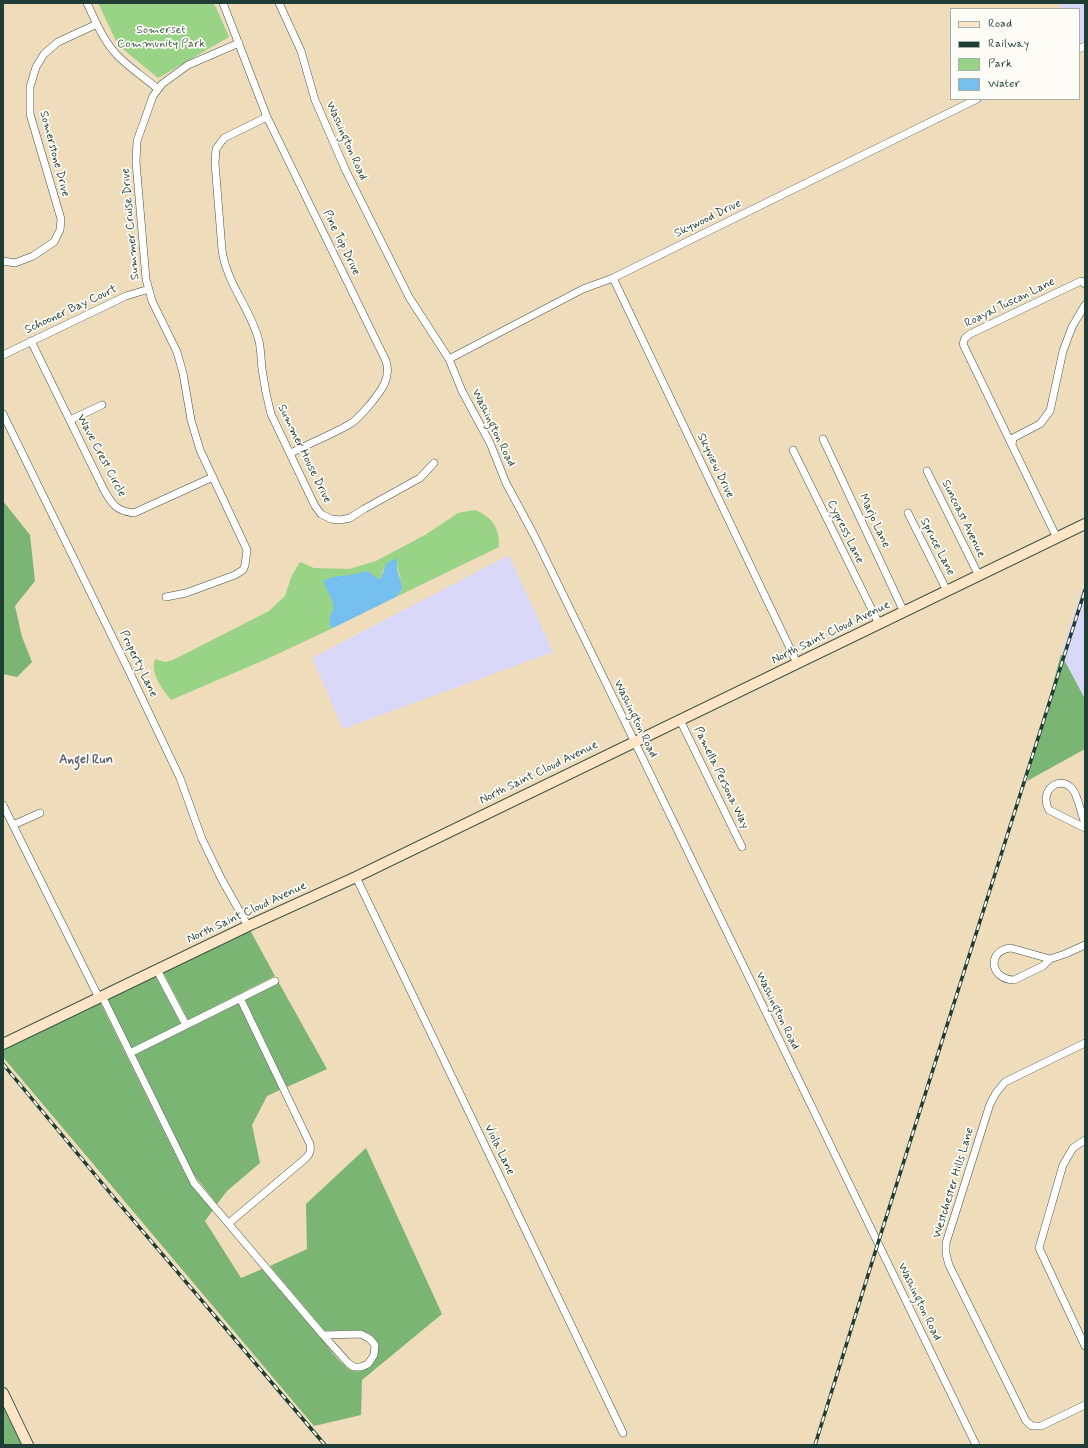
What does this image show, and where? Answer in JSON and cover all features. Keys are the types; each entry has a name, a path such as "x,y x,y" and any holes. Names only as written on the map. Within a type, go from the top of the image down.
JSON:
{"street":[{"path":"87,3 107,42 121,59 158,89"},
{"name":"Pine Top Drive","path":"223,3 267,117 388,367 387,375 381,391 359,416 351,423 291,453"},
{"name":"Washington Road","path":"279,3 301,51 315,100 346,171 409,297 449,359 462,391 490,442 506,483 535,538 976,1445"},
{"name":"Somerstone Drive","path":"3,261 15,262 33,256 54,242 60,230 60,219 30,114 30,87 36,67 44,54 58,42 97,24"},
{"name":"Summer Cruise Drive","path":"166,597 186,593 235,575 243,570 246,564 248,550 196,438 191,420 183,373 176,352 152,301 146,279 136,162 137,141 153,96 162,84 188,64 239,43"},
{"name":"Skywood Drive","path":"449,359 583,289 613,278 975,100"},
{"name":"Summer House Drive","path":"267,117 224,138 216,148 215,163 224,260 232,283 259,341 268,403 275,421 316,506 325,517 340,520 350,518 420,478 434,463"},
{"name":"Skyview Drive","path":"613,278 797,663"},
{"name":"Roayal Tuscan Lane","path":"1058,538 963,344 965,338 970,334 1081,281 1085,284"},
{"name":"Schooner Bay Court","path":"3,355 31,340 126,296 149,289"},
{"path":"1012,445 1013,438 1040,424 1050,411 1064,351 1072,327 1085,305"},
{"name":"Wave Crest Circle","path":"31,340 113,505 124,512 134,513 213,477"},
{"path":"70,420 102,405"},
{"name":"Property Lane","path":"3,414 180,778 202,839 222,880 248,926"},
{"name":"Marjo Lane","path":"823,440 904,612"},
{"name":"Cypress Lane","path":"793,450 878,624"},
{"name":"Suncoast Avenue","path":"927,471 979,576"},
{"name":"Spruce Lane","path":"908,513 947,591"},
{"name":"North Saint Cloud Avenue","path":"3,1044 248,926 356,876 1085,524"},
{"name":"Pamella Persona Way","path":"680,720 742,847"},
{"path":"1085,823 1074,790 1066,784 1052,787 1046,794 1045,798 1045,802 1049,810 1085,828"},
{"path":"3,805 130,1053 190,1177 323,1335 343,1358 354,1367 360,1367 368,1364 374,1355 374,1346 370,1339 361,1334 323,1335"},
{"path":"13,825 40,813"},
{"name":"Viola Lane","path":"356,876 623,1433"},
{"path":"1050,959 1008,948 997,955 994,964 996,972 999,976 1008,980 1014,980 1043,966 1050,959 1066,954 1085,945"},
{"path":"157,970 186,1025"},
{"path":"130,1053 275,981"},
{"path":"229,1223 306,1158 310,1154 311,1150 310,1144 240,998"},
{"name":"Westchester Hills Lane","path":"1085,1043 1005,1082 996,1092 990,1104 946,1242 946,1254 949,1264 1026,1421 1032,1426 1041,1426 1085,1405"},
{"path":"1085,1140 1073,1148 1063,1165 1039,1248 1085,1346"},
{"path":"3,1393 28,1445"}],"shaded area":[{"path":"1058,3 1085,3 1085,42 1080,44 1080,8 1060,8"},
{"path":"509,555 553,652 343,729 312,658"},
{"path":"1085,581 1085,699 1061,654"}],"green space":[{"name":"Somerset Community Park","path":"98,3 214,3 229,37 158,78 118,45"},
{"path":"3,501 30,535 35,581 15,606 22,637 32,662 17,677 3,674"},
{"path":"475,510 486,516 494,524 498,534 499,547 396,597 402,590 402,583 397,562 383,570 381,578 379,579 365,571 358,574 328,579 325,585 333,603 333,609 330,616 330,626 333,628 269,658 171,700 158,681 154,670 155,659 165,662 173,660 269,611 285,596 292,575 300,562 314,568 349,569 376,561 425,535 458,513"},
{"path":"1061,654 1085,699 1085,749 1027,781"},
{"path":"250,930 275,976 188,1020 163,972"},
{"path":"155,975 181,1024 132,1048 107,998"},
{"path":"279,983 327,1069 287,1087 245,999"},
{"path":"100,1002 187,1178 213,1210 205,1221 241,1278 262,1269 340,1362 353,1371 362,1371 369,1368 374,1362 378,1347 376,1340 371,1334 359,1330 325,1331 270,1266 307,1249 306,1204 366,1148 442,1314 362,1380 361,1415 314,1426 3,1057 3,1050"},
{"path":"238,1003 280,1090 267,1096 252,1125 260,1163 227,1191 217,1204 194,1175 135,1054"},
{"path":"3,1403 24,1445 3,1445"}],"water":[{"path":"396,558 402,590 396,597 333,628 330,626 330,616 333,609 333,603 323,581 333,577 365,571 379,579 381,578 386,564"}],"railway":[{"path":"815,1445 1085,590"},
{"path":"3,1064 116,1200 325,1445"}],"district":[{"name":"Angel Run","path":"86,760"}]}
